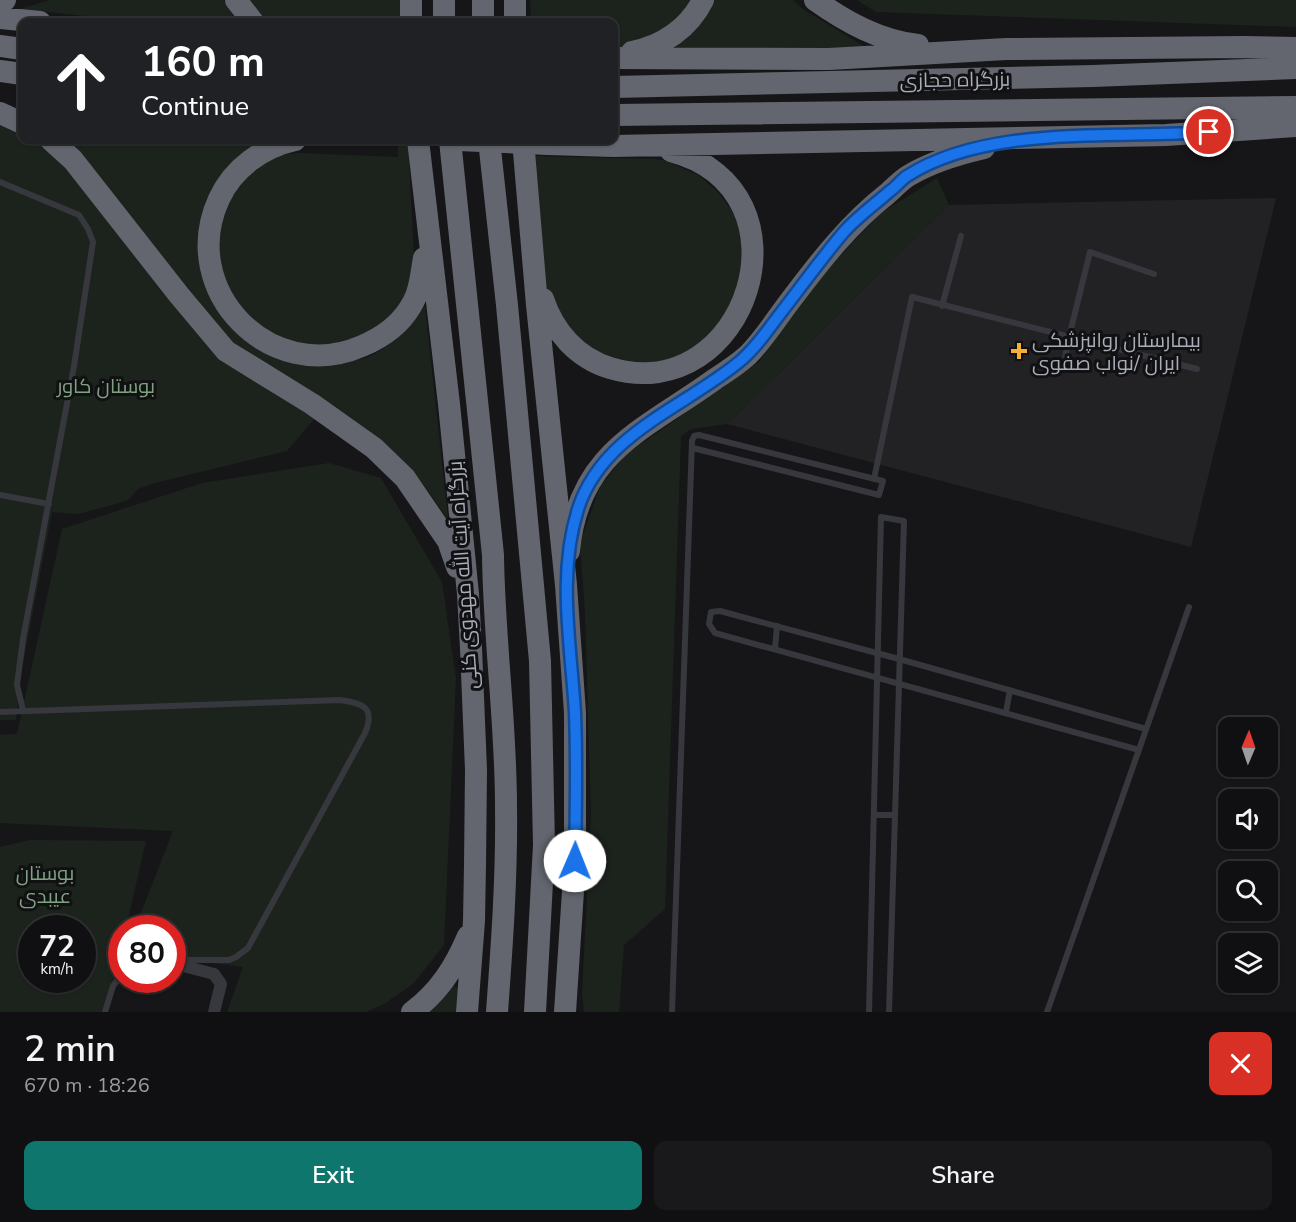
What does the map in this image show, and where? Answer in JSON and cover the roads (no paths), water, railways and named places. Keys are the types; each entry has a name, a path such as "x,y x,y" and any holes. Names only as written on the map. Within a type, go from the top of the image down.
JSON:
{"highway":[{"path":"0,1 5,0"},
{"path":"236,0 250,18"},
{"path":"411,0 411,18"},
{"path":"444,0 444,18"},
{"path":"483,0 483,18"},
{"path":"515,0 516,18"},
{"path":"618,55 642,50 666,40 689,23 703,0"},
{"path":"815,0 841,18 876,35 903,44 922,46 951,43 1006,49"},
{"path":"0,18 18,20"},
{"path":"0,46 18,48"},
{"path":"618,56 829,59 1006,49 1296,48"},
{"name":"بزرگراه حجازی","path":"618,87 1093,76 1296,68"},
{"path":"0,71 18,73"},
{"path":"0,104 18,106"},
{"name":"بزرگراه حجازی","path":"618,115 1296,107"},
{"path":"0,113 18,121"},
{"path":"548,144 613,146 1166,135 1296,126"},
{"path":"566,585 570,537 578,509 592,477 603,462 632,434 702,389 748,355 843,233 868,208 906,177 931,164 962,153 1041,137"},
{"path":"55,144 73,160 226,351 330,417 374,448 405,478 448,541 468,594"},
{"path":"279,144 245,164 221,193 208,232 208,253 212,274 219,292 231,312 260,339 280,349 311,356 351,351 380,337 401,320 412,306 419,288 428,230"},
{"name":"بزرگراه آیت الله مهدوی کنی","path":"418,144 449,404 468,594 476,790 474,921 467,1012"},
{"name":"بزرگراه آیت الله مهدوی کنی","path":"450,144 493,555 494,608 501,676 506,806 504,926 497,1012"},
{"path":"489,144 528,517 540,661 544,845 535,1012"},
{"path":"523,144 566,585 575,713 575,861 565,1012"},
{"path":"535,278 550,319 561,336 590,359 604,366 624,371 656,372 674,368 698,357 723,336 734,319 750,286 753,259 747,215 728,184 716,172 698,160 680,154 613,146"},
{"path":"528,517 540,473 544,369"},
{"path":"449,404 463,440 494,608"},
{"path":"476,790 487,865 497,1012"},
{"path":"412,1012 435,992 449,974 474,921"},
{"path":"570,956 573,1012"}],"street":[{"path":"186,966 214,974 221,984 214,1012"}],"lane":[{"path":"0,182 79,215 93,242 74,366 21,650 17,684 23,710"},
{"path":"942,306 961,236"},
{"path":"1063,369 1090,252 1154,274"},
{"path":"874,479 912,297 1197,369"},
{"path":"672,1012 692,441 694,436 699,435 883,481 879,495 693,448"},
{"path":"745,461 747,447"},
{"path":"0,495 49,504"},
{"path":"869,1012 881,517 904,521 889,1012"},
{"path":"1047,1012 1189,607"},
{"path":"1139,750 715,633 709,624 711,612 720,611 878,653 1146,729"},
{"path":"775,649 777,626"},
{"path":"1006,712 1011,690"},
{"path":"0,712 340,700 358,703 368,710 370,716 365,733 248,948 228,960 186,962"},
{"path":"875,815 895,815"},
{"path":"105,1012 111,993"}],"place":[{"name":"بیمارستان روانپزشکی ایران /نواب صفوی","path":"1019,351"}],"park label":[{"name":"بوستان کاور","path":"106,386"},
{"name":"بوستان عیبدی","path":"45,884"}]}
